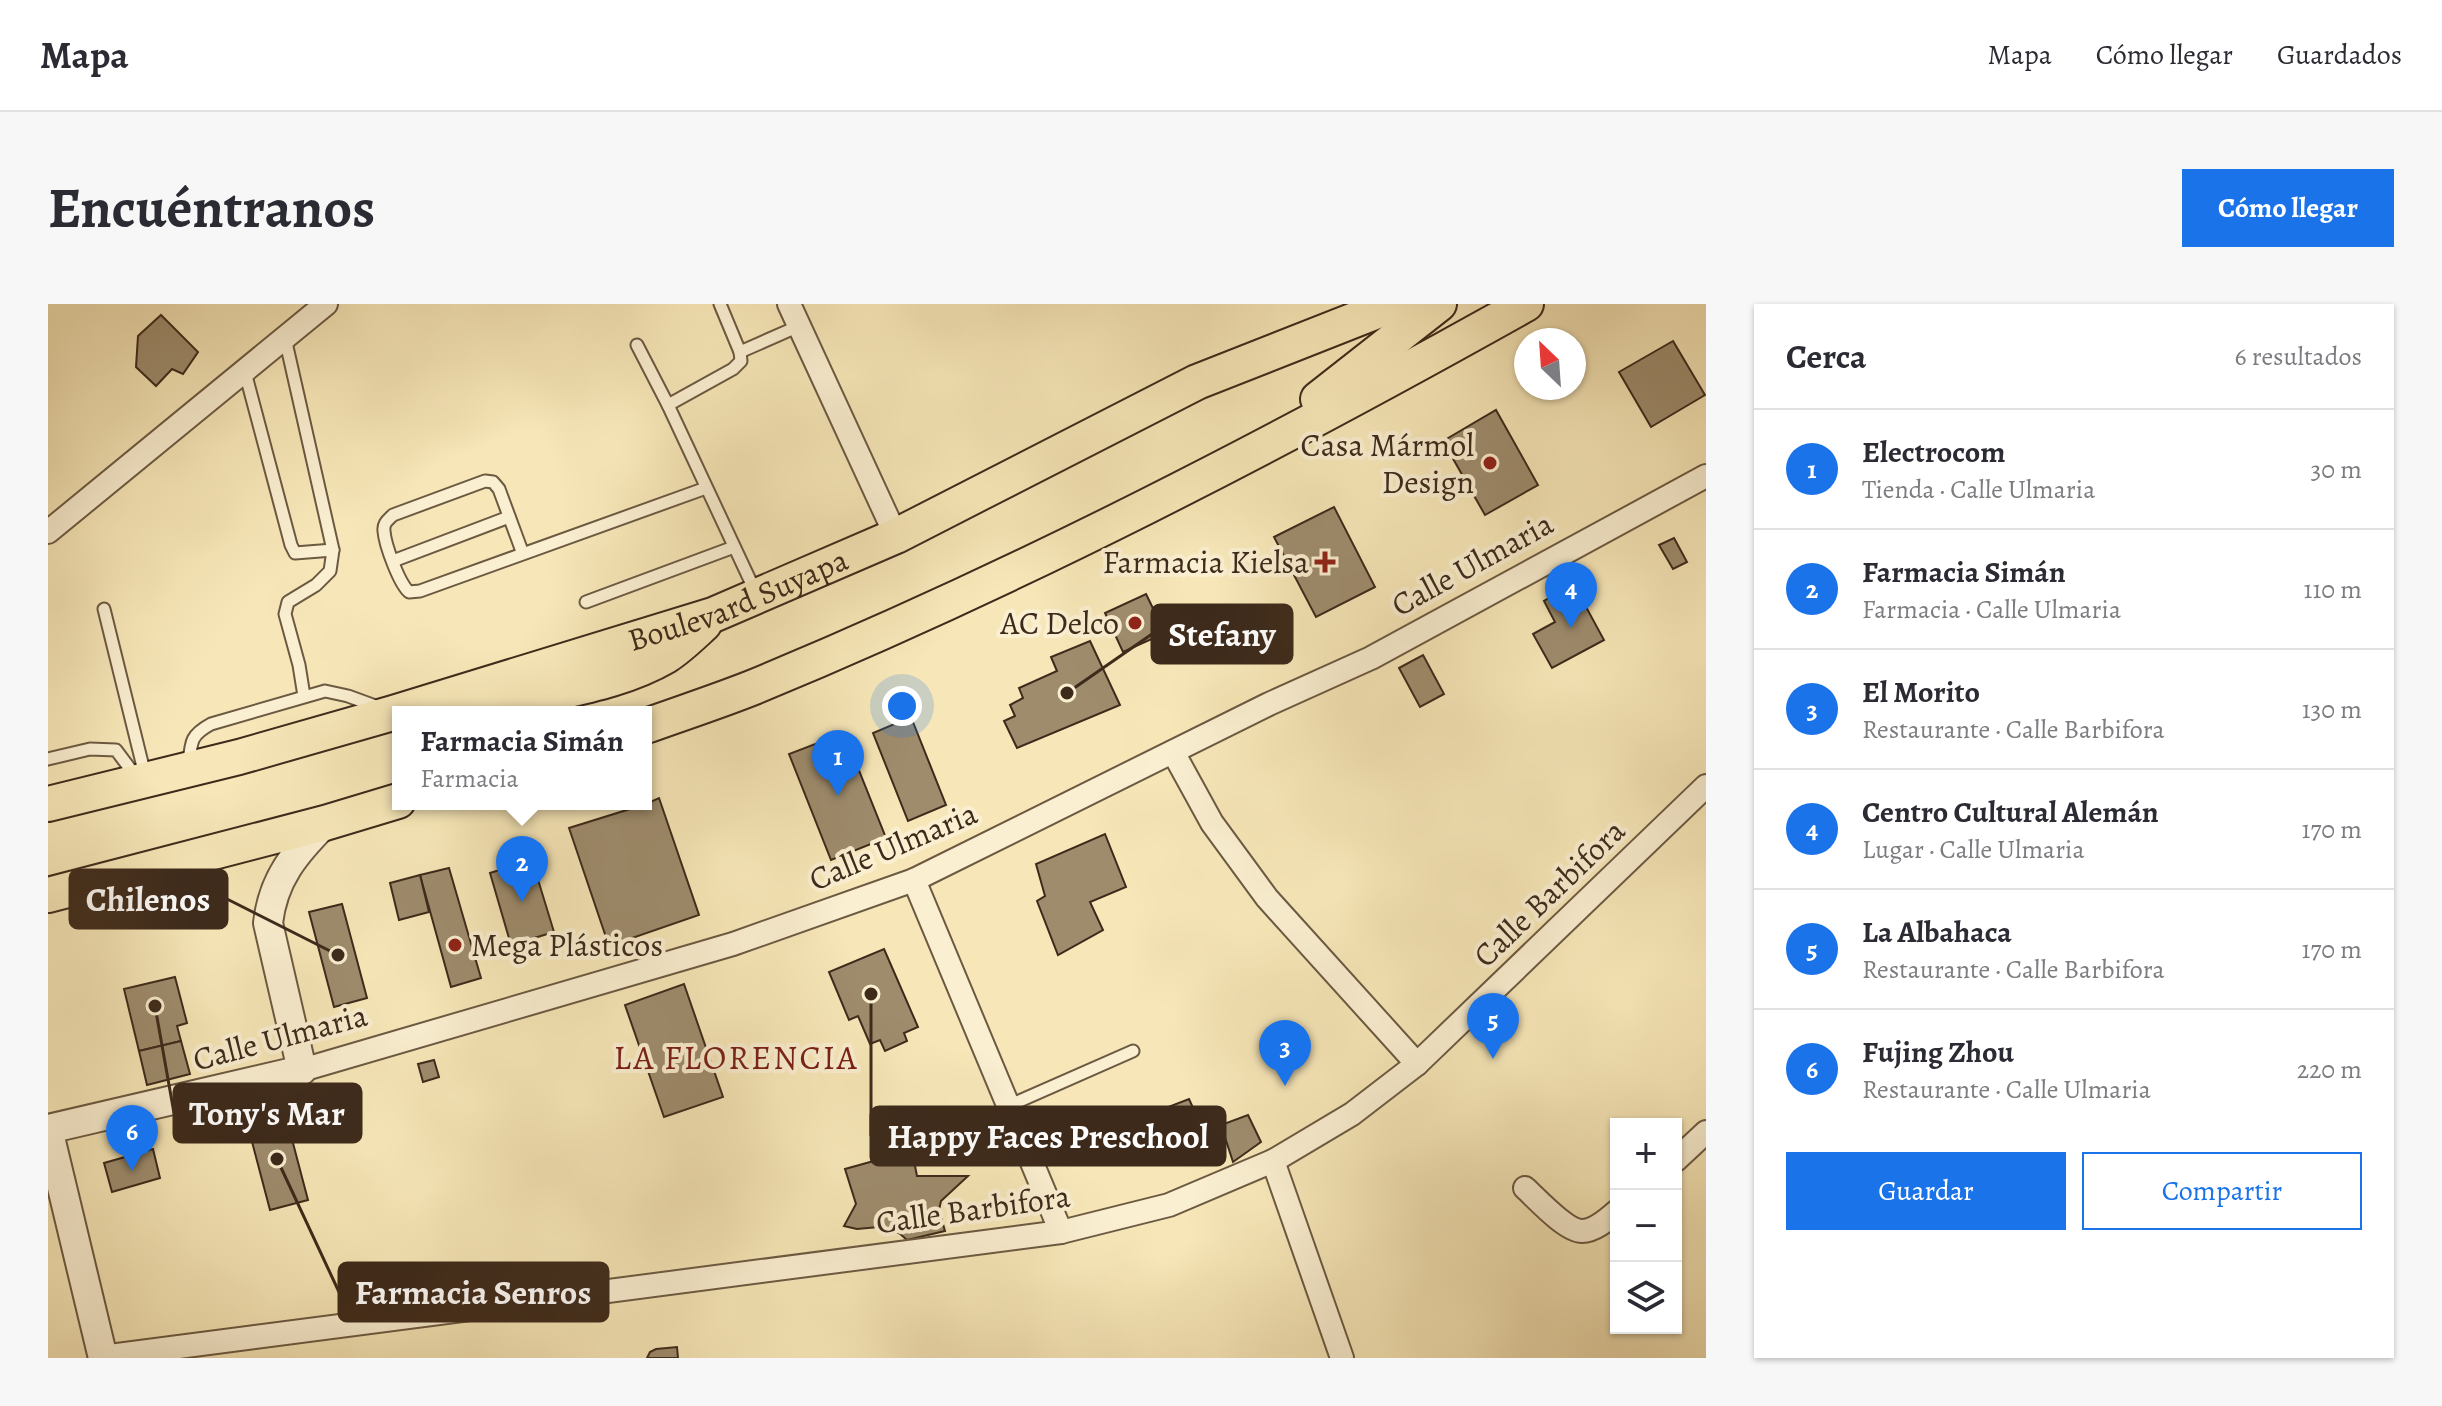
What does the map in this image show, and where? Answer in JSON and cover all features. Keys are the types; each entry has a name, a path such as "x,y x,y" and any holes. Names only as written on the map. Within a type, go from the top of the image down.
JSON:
{"main road":[{"path":"1197,382 1329,304"},
{"name":"Boulevard Suyapa","path":"420,706 713,615 896,536 1197,382 1395,304"},
{"path":"1255,449 1439,304"},
{"path":"652,724 753,688 969,593 1154,502 1428,359 1526,304"},
{"path":"501,706 626,675 667,655 713,615"},
{"name":"Boulevard Suyapa","path":"48,804 392,714"},
{"path":"341,818 392,795"},
{"path":"48,895 392,803"}],"street":[{"path":"48,532 326,304"},
{"path":"789,304 896,536"},
{"name":"Calle Ulmaria","path":"48,1129 302,1070 733,944 914,880 1371,658 1706,476"},
{"path":"1173,752 1212,823 1267,898 1417,1064"},
{"name":"Calle Barbifora","path":"102,1357 1061,1232 1169,1205 1273,1161 1352,1114 1417,1064 1706,786"},
{"path":"302,1070 268,923 270,908 282,873 302,846 341,818"},
{"path":"914,880 1061,1232"},
{"path":"48,1129 102,1357"},
{"path":"1682,1154 1706,1132"},
{"path":"1273,1161 1342,1358"},
{"path":"1525,1188 1568,1226 1581,1231 1601,1224 1610,1217"}],"lane":[{"path":"668,405 733,369 741,361 720,304"},
{"path":"740,352 799,326"},
{"path":"285,338 333,550 330,571 316,585 288,602 285,614 304,696"},
{"path":"637,345 757,595"},
{"path":"244,371 291,545 295,553 333,550"},
{"path":"523,554 499,489 493,482 485,481 393,515 385,522 384,532 402,585 409,592 420,591 523,554 706,488"},
{"path":"393,561 509,517"},
{"path":"586,602 734,547"},
{"path":"104,609 143,780"},
{"path":"189,769 191,742 198,731 211,724 325,691 392,708"},
{"path":"48,759 90,749 116,750 143,780"},
{"path":"1008,1106 1133,1051"}],"building":[{"path":"161,315 198,352 183,374 172,369 156,386 136,367 138,336"},
{"path":"1673,341 1705,395 1651,427 1619,372"},
{"name":"Casa Mármol Design","path":"1496,410 1538,485 1485,515 1443,441"},
{"name":"Farmacia Kielsa","path":"1334,507 1375,587 1316,617 1274,537"},
{"path":"1674,538 1687,562 1673,569 1659,545"},
{"path":"1563,590 1575,610 1585,605 1604,640 1552,668 1533,634 1555,622 1544,601"},
{"name":"AC Delco","path":"1146,594 1165,633 1123,652 1105,613"},
{"path":"1090,641 1120,705 1017,748 1004,721 1015,716 1010,705 1023,698 1019,688 1057,671 1051,657"},
{"path":"1423,655 1444,694 1420,707 1399,668"},
{"path":"911,717 946,805 908,821 873,733"},
{"path":"844,733 886,838 831,860 789,754"},
{"path":"659,798 699,915 609,946 569,828 627,810 652,810 652,801"},
{"path":"1105,834 1126,887 1090,902 1103,930 1058,955 1037,901 1045,896 1036,864"},
{"path":"532,860 554,932 511,945 490,873"},
{"name":"Mega Plásticos","path":"449,868 481,978 451,987 420,875"},
{"path":"420,875 429,912 399,920 390,883"},
{"path":"342,904 367,998 334,1007 309,912"},
{"path":"884,949 918,1027 904,1033 907,1041 885,1051 880,1040 870,1044 858,1016 849,1020 829,972"},
{"path":"175,977 187,1023 177,1026 181,1041 139,1051 124,989"},
{"path":"684,984 723,1097 664,1117 625,1005"},
{"path":"181,1041 190,1074 147,1085 139,1051"},
{"path":"434,1060 439,1077 423,1082 418,1064"},
{"path":"1189,1099 1194,1110 1165,1124 1168,1131 1162,1134 1163,1141 1157,1142 1150,1114"},
{"path":"284,1109 308,1200 270,1210 246,1119"},
{"path":"1248,1115 1261,1142 1233,1162 1221,1125"},
{"path":"927,1142 931,1150 914,1161 917,1176 968,1176 941,1201 939,1210 945,1231 907,1240 899,1233 879,1227 857,1229 844,1226 856,1204 845,1169 906,1152"},
{"path":"153,1149 160,1178 112,1192 104,1163"},
{"path":"677,1347 678,1358 647,1358 656,1349"}],"place":[{"name":"Casa Mármol Design","path":"1490,463"},
{"name":"Farmacia Kielsa","path":"1325,562"},
{"name":"AC Delco","path":"1135,623"},
{"name":"Centro Cultural Alemán","path":"1571,628"},
{"name":"Stefany","path":"1067,693"},
{"name":"Electrocom","path":"838,796"},
{"name":"Farmacia Simán","path":"522,902"},
{"name":"Mega Plásticos","path":"455,945"},
{"name":"Chilenos","path":"338,955"},
{"name":"Happy Faces Preschool","path":"871,994"},
{"name":"Tony's Mar","path":"155,1006"},
{"name":"La Albahaca","path":"1493,1059"},
{"name":"El Morito","path":"1285,1086"},
{"name":"Farmacia Senros","path":"277,1159"},
{"name":"Fujing Zhou","path":"132,1171"}],"district":[{"name":"LA FLORENCIA","path":"736,1057"}]}
